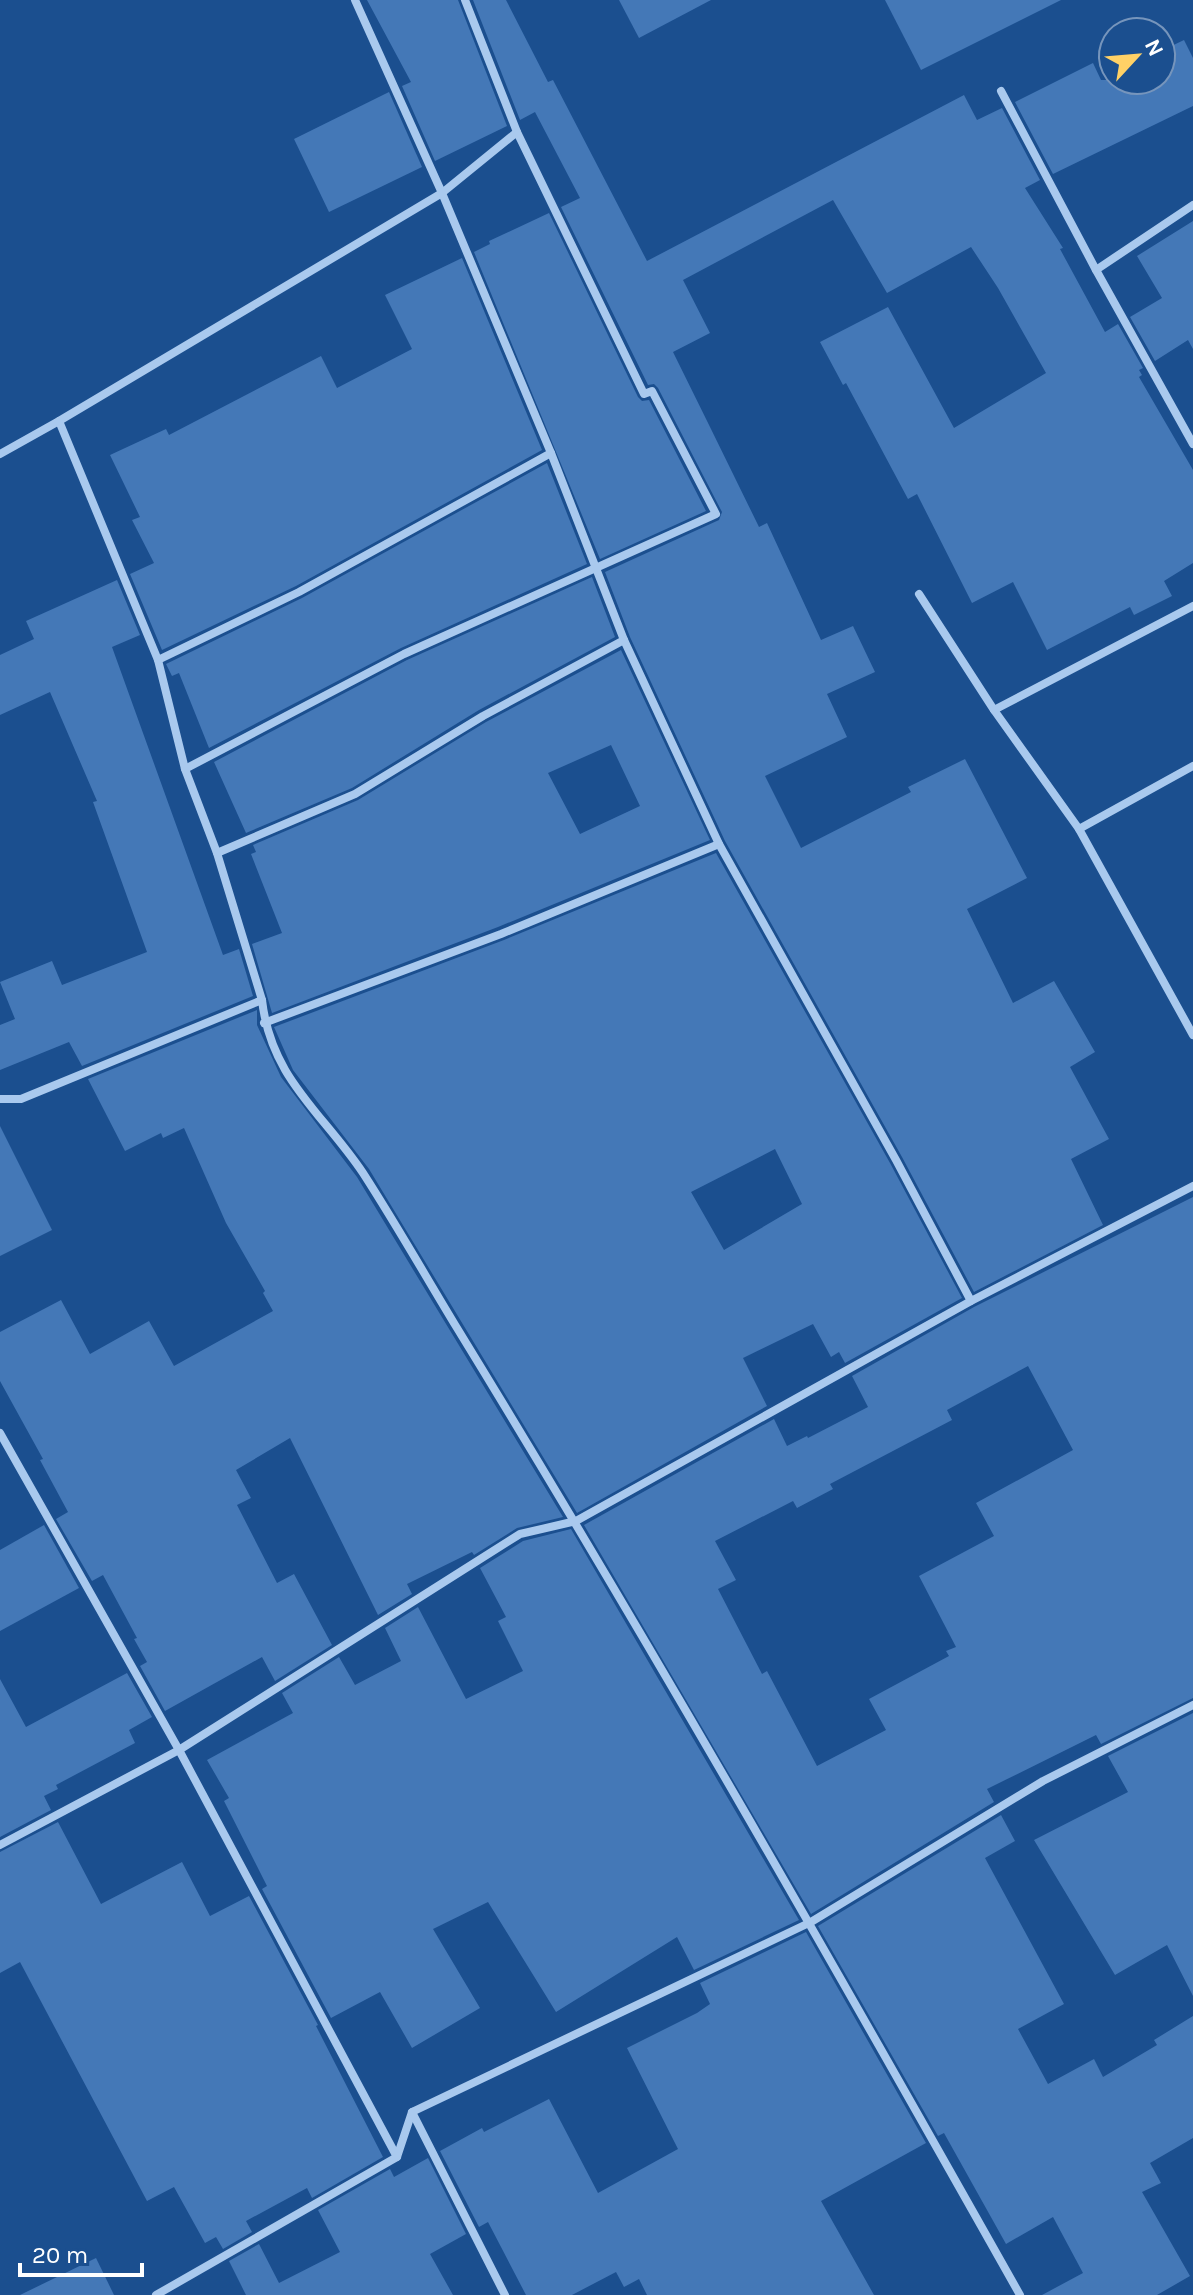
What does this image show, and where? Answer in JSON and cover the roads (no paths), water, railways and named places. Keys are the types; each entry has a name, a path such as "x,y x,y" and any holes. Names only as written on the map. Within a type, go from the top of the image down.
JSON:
{"street":[{"path":"355,0 442,193 551,453 624,640 719,844 896,1160 971,1301"},
{"path":"185,769 404,654 716,514 652,391 644,394 517,132 465,0"},
{"path":"1001,91 1193,444"},
{"path":"0,454 442,193 517,132"},
{"path":"1096,270 1193,205"},
{"path":"59,421 158,660 185,769 217,853 262,1000 264,1023 286,1076 361,1170 576,1521 811,1922 1020,2295"},
{"path":"158,660 299,592 551,453"},
{"path":"919,594 994,710 1079,829 1193,1035"},
{"path":"994,710 1193,606"},
{"path":"217,853 355,794 483,716 624,640"},
{"path":"1079,829 1193,766"},
{"path":"264,1023 501,934 719,844"},
{"path":"0,1099 21,1099 262,1000"},
{"path":"0,1845 179,1750 520,1534 576,1521 971,1301 1193,1186"},
{"path":"0,1433 179,1750 397,2157"},
{"path":"156,2295 397,2157 412,2112 811,1922 1043,1781 1193,1705"},
{"path":"412,2112 505,2295"}]}
